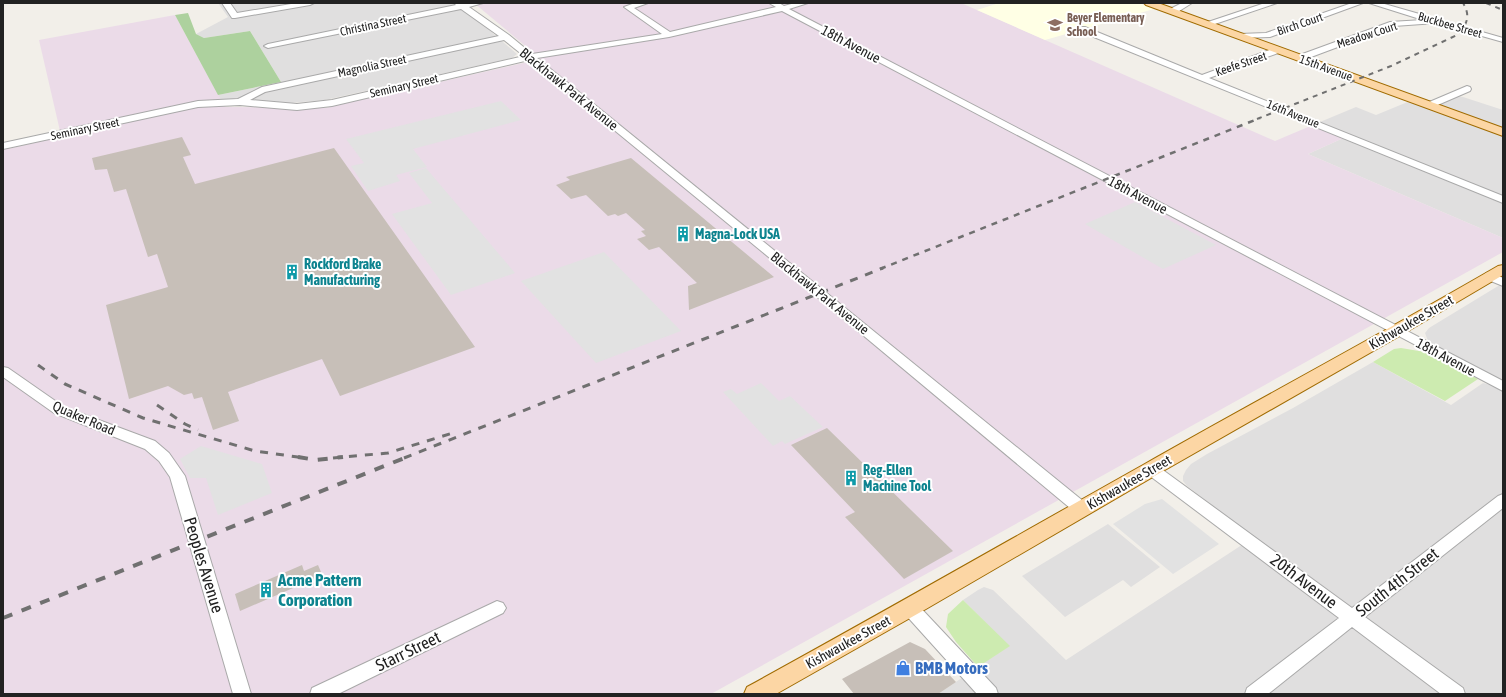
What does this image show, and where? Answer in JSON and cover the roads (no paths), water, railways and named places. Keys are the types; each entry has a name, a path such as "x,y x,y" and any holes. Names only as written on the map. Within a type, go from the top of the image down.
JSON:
{"main road":[{"name":"15th Avenue","path":"1149,3 1503,132"},
{"name":"Kishwaukee Street","path":"755,694 910,608 1151,469 1398,331 1496,280 1503,269"}],"street":[{"path":"226,3 235,16 310,3"},
{"name":"Christina Street","path":"268,46 460,5 479,3"},
{"path":"644,3 628,7 669,35"},
{"name":"18th Avenue","path":"773,3 1503,387"},
{"name":"Seminary Street","path":"3,146 198,104 240,102 297,107 332,103 530,57 669,35 804,3"},
{"path":"1173,12 1188,3"},
{"path":"1206,24 1273,3"},
{"name":"Birch Court","path":"1239,36 1267,35 1359,3"},
{"name":"Buckbee Street","path":"1373,3 1503,40"},
{"name":"Blackhawk Park Avenue","path":"460,5 506,37 810,284 1082,509"},
{"name":"Meadow Court","path":"1300,58 1393,24 1437,21"},
{"name":"16th Avenue","path":"1082,29 1503,200"},
{"name":"Magnolia Street","path":"240,102 262,90 506,37"},
{"name":"Keefe Street","path":"1203,77 1278,50"},
{"path":"1430,105 1467,89"},
{"name":"Quaker Road","path":"3,371 59,410 150,445"},
{"name":"Peoples Avenue","path":"150,445 164,457 177,476 242,694"},
{"name":"20th Avenue","path":"1151,469 1456,694"},
{"name":"South 4th Street","path":"1254,694 1503,500"},
{"name":"Starr Street","path":"319,694 497,608"},
{"path":"910,608 989,694"}],"railway":[{"path":"1257,119 1391,66 1457,35 1467,20 1467,12 1463,3"},
{"path":"1486,3 1503,10"},
{"path":"880,269 1260,118"},
{"path":"404,458 883,268"},
{"path":"38,365 65,384 143,418 255,451 299,457"},
{"path":"157,405 185,424 198,430"},
{"path":"338,458 388,453 456,432"},
{"path":"299,457 305,458"},
{"path":"299,457 316,460 338,458"},
{"path":"338,458 343,457"},
{"path":"3,618 407,457"},
{"path":"333,458 338,458"}],"place":[{"name":"Beyer Elementary School","path":"1055,25"},
{"name":"Magna-Lock USA","path":"683,234"},
{"name":"Rockford Brake Manufacturing","path":"292,272"},
{"name":"Reg-Ellen Machine Tool","path":"851,478"},
{"name":"Acme Pattern Corporation","path":"266,590"},
{"name":"BMB Motors","path":"903,668"}]}
